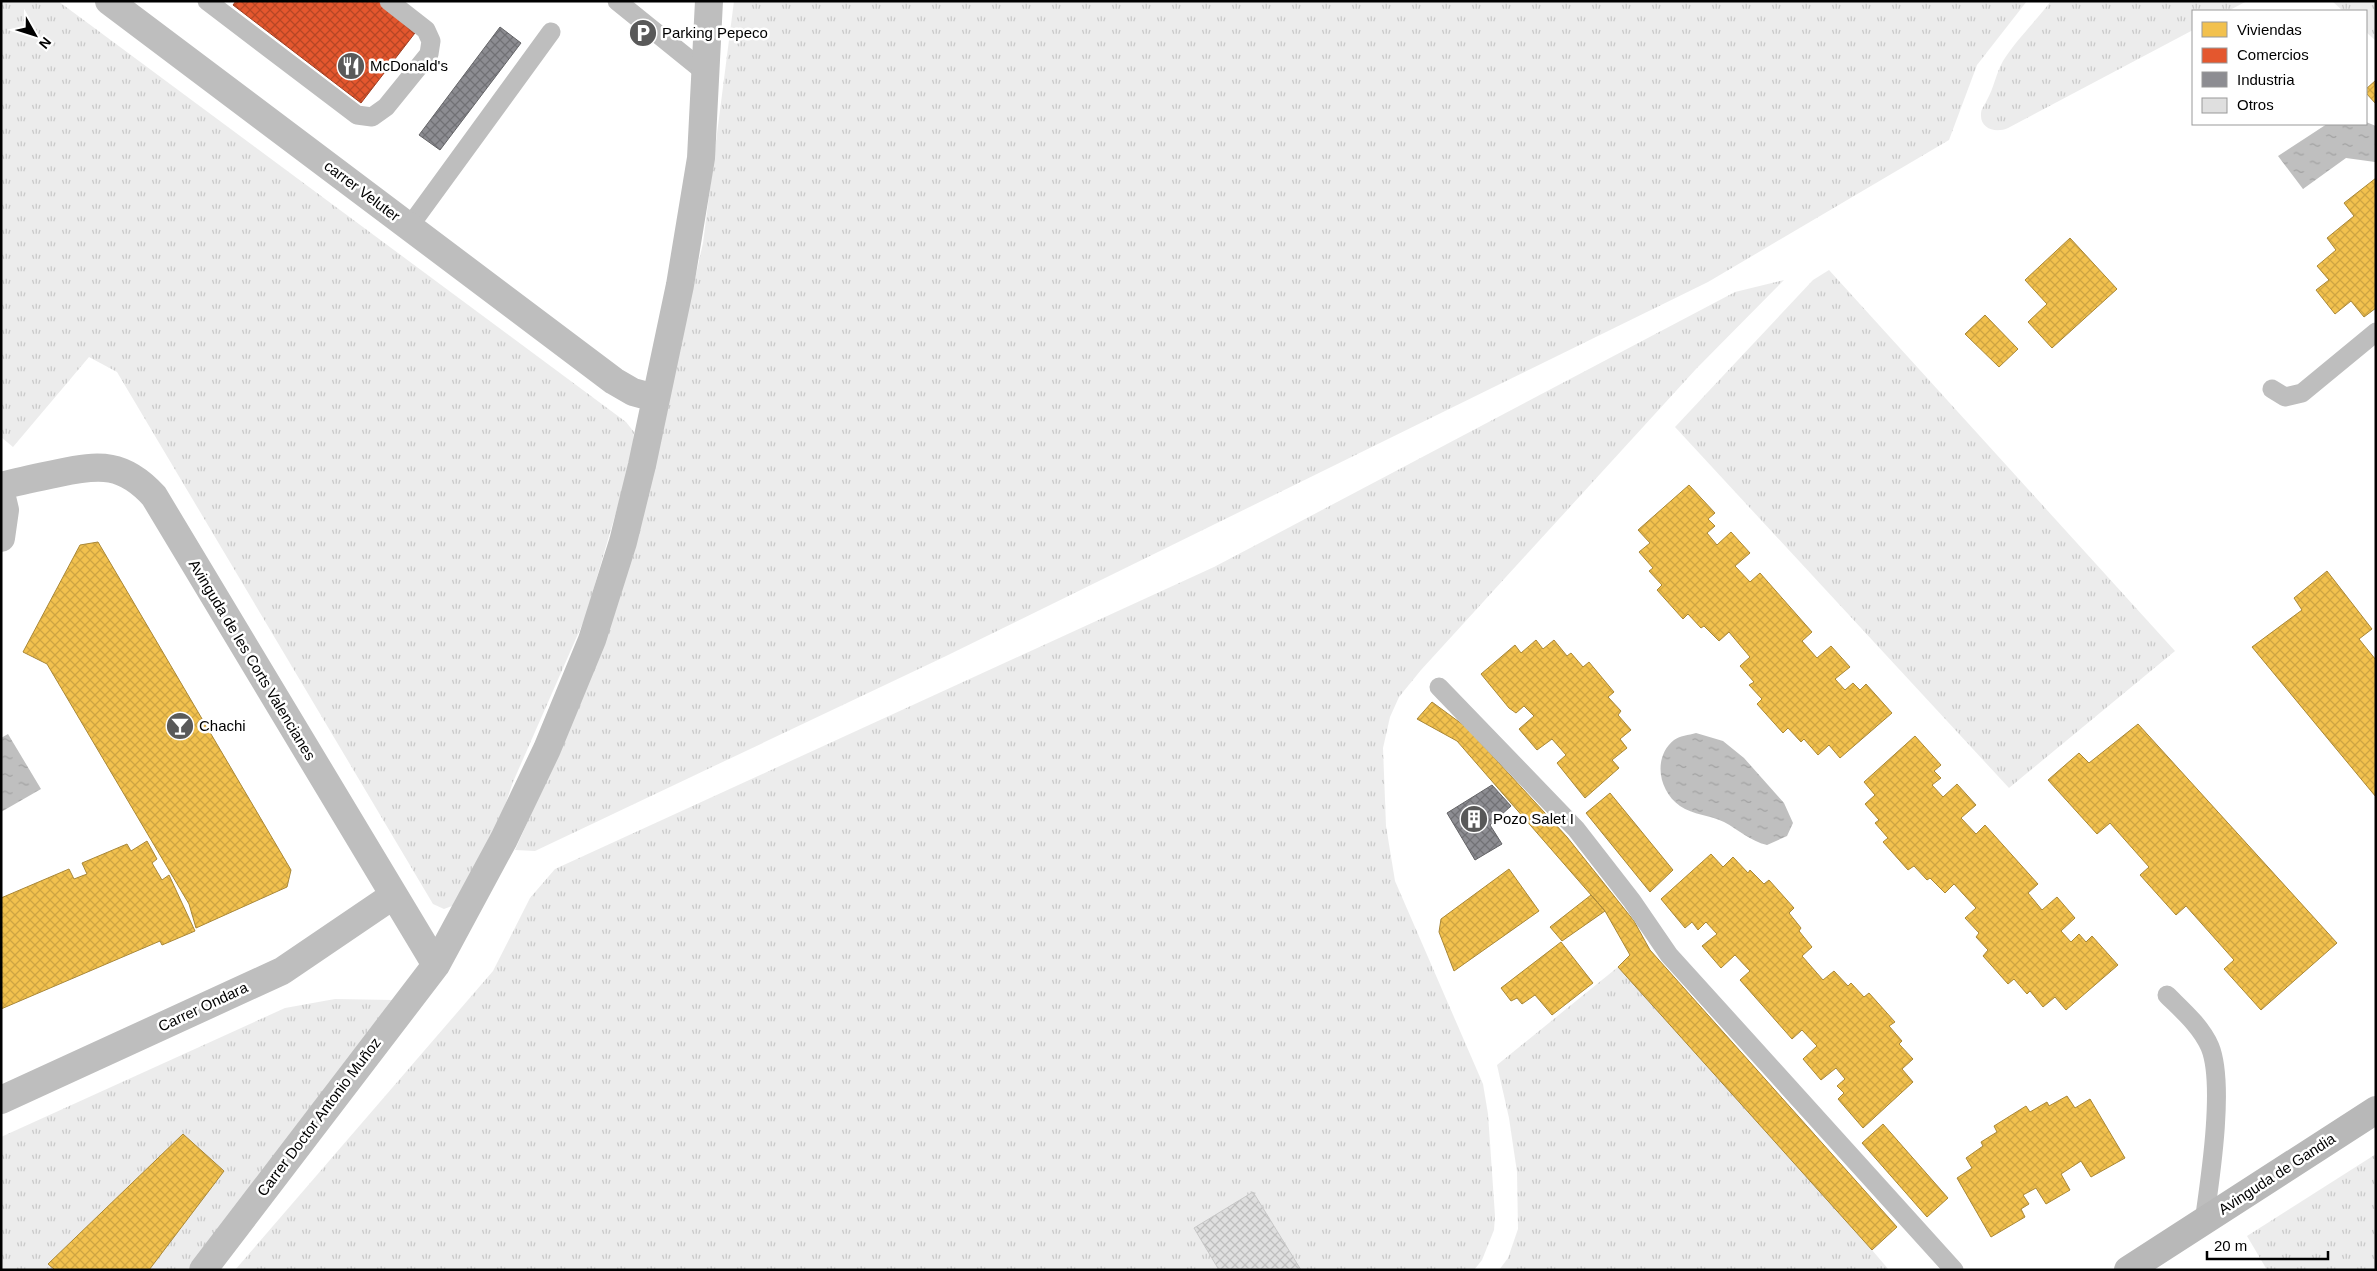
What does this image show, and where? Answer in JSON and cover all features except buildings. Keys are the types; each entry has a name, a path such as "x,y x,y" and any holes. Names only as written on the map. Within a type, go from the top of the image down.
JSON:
{"main road":[{"name":"Avinguda de Gandia","path":"2128,1270 2376,1110"}],"street":[{"name":"carrer Veluter","path":"109,1 614,381 633,392 655,398"},
{"name":"Carrer Doctor Antonio Muñoz","path":"203,1270 436,965 508,830 547,749 592,640 623,542 642,465 680,285 699,167 710,1"},
{"name":"Avinguda de les Corts Valencianes","path":"1,486 92,466 108,467 126,472 141,482 154,496 436,965"},
{"path":"1,493 5,510 1,538"},
{"name":"Carrer Ondara","path":"1,1100 282,971 394,895"}],"lane":[{"path":"207,1 357,115 372,117 386,107 429,54 431,41 426,30 389,1"},
{"path":"617,1 706,73"},
{"path":"409,227 551,32"},
{"path":"2272,389 2285,397 2302,393 2376,332"},
{"path":"1439,687 1576,829 1632,901 1669,955 1954,1270"},
{"path":"2167,995 2195,1023 2210,1048 2216,1081 2210,1174 2204,1222"}],"green space":[{"path":"1,1 58,1 626,422 634,432 631,461 585,618 513,782 494,837 469,890 452,906 444,909 433,904 117,372 89,357 13,447 1,437"},
{"path":"734,1 2027,1 1977,65 1949,140 1708,282 944,657 535,851 515,850 561,747 669,395 703,243"},
{"path":"2051,1 2247,1 2230,10 2192,10 2192,31 2008,128 1990,129 1983,124 1981,119 1982,108 2003,61"},
{"path":"2332,1 2376,1 2376,41 2367,33 2367,10 2342,10"},
{"path":"1829,270 2175,651 2009,788 1675,427 1813,280"},
{"path":"1784,280 1696,369 1421,670 1399,697 1390,717 1383,748 1386,826 1395,881 1483,1084 1488,1114 1495,1216 1494,1230 1482,1260 1474,1270 235,1270 493,971 530,898 555,869 1214,567 1735,292"},
{"path":"1618,967 1889,1270 1499,1270 1508,1258 1518,1229 1517,1172 1509,1118 1497,1065"},
{"path":"335,999 394,1000 188,1270 1,1270 1,1137 285,1008"},
{"path":"2376,1154 2376,1270 2267,1270 2247,1236"}],"water":[{"path":"2367,122 2376,126 2375,162 2346,158 2303,189 2278,156 2325,125 2367,125"},
{"path":"1696,733 1723,741 1744,758 1784,803 1793,823 1787,836 1767,845 1750,838 1724,822 1685,809 1673,800 1663,783 1661,765 1663,756 1667,747 1674,740"},
{"path":"8,734 41,789 1,812 1,738"}],"place":[{"name":"Parking Pepeco","path":"643,33"},
{"name":"McDonald's","path":"351,66"},
{"name":"Chachi","path":"180,726"},
{"name":"Pozo Salet I","path":"1474,819"}]}
